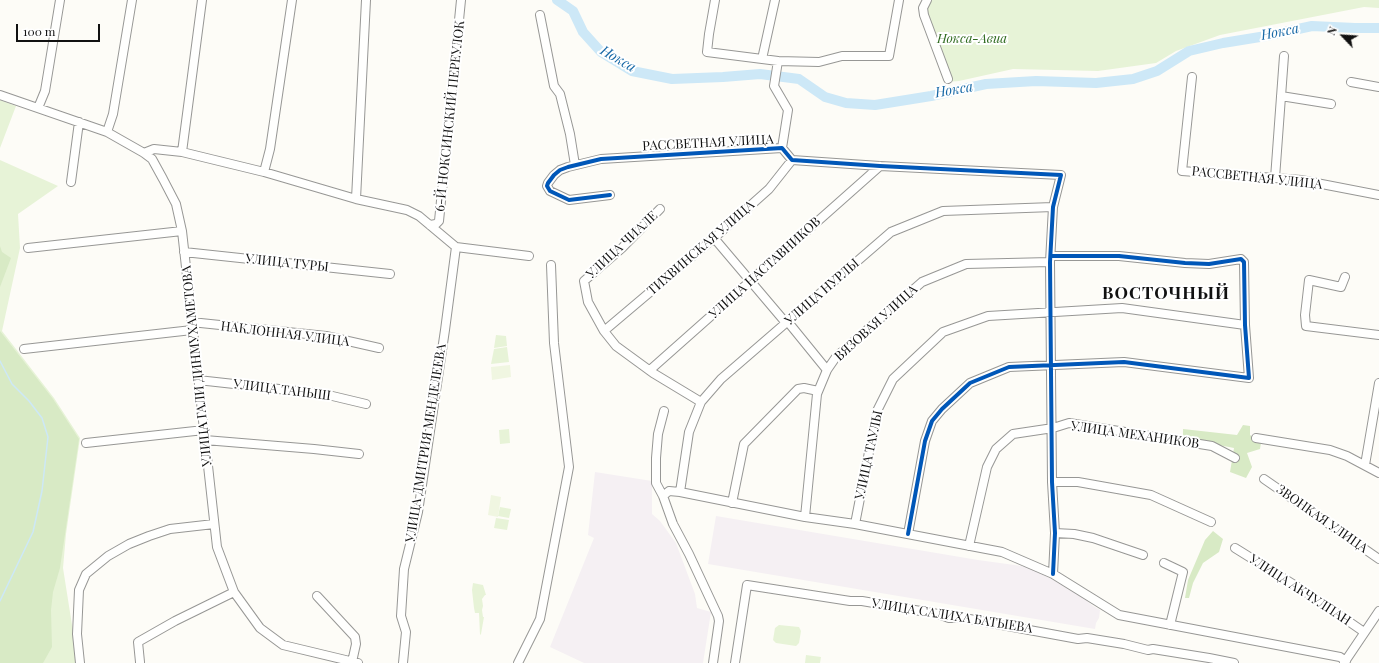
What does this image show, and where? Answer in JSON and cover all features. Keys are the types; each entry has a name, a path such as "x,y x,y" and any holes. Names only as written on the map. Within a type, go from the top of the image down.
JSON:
{"street":[{"path":"38,108 45,91 60,0"},
{"path":"107,132 113,114 132,0"},
{"path":"182,152 202,0"},
{"path":"264,172 270,149 292,0"},
{"path":"356,198 366,0"},
{"name":"6-Й НОКСИНСКИЙ ПЕРЕУЛОК","path":"430,225 436,224 439,221 461,0"},
{"path":"715,0 707,52 778,61 819,62 842,56 889,56 899,0"},
{"path":"762,59 775,0"},
{"path":"928,0 923,8 924,15 948,80"},
{"path":"540,15 554,86 560,94 570,134 575,165"},
{"path":"1275,178 1284,56"},
{"path":"778,61 774,86 788,110 782,148"},
{"name":"РАССВЕТНАЯ УЛИЦА","path":"1192,77 1182,171 1301,180 1379,195"},
{"path":"1351,82 1379,87"},
{"name":"УЛИЦА ГАЛИ ДИНМУХАМЕТОВА","path":"0,95 107,132 152,159 176,204 182,230 217,547 234,592 260,628 283,645 355,662"},
{"path":"1281,96 1331,104"},
{"path":"71,182 78,122"},
{"name":"РАССВЕТНАЯ УЛИЦА","path":"610,195 569,200 550,191 548,186 554,175 560,170 601,159 782,148 792,160"},
{"path":"144,153 154,149 182,152 407,210 419,216 456,247 529,256"},
{"path":"792,160 1061,175 1053,207 1051,259 1050,313 1053,428 1052,482 1055,533 1053,574"},
{"name":"ТИХВИНСКАЯ УЛИЦА","path":"604,330 714,238 769,189 792,160"},
{"name":"УЛИЦА НАСТАВНИКОВ","path":"650,370 880,166"},
{"name":"УЛИЦА НУРЛЫ","path":"680,492 689,432 701,402 721,379 891,232 944,211 1053,207"},
{"name":"УЛИЦА ЧИАЛЕ","path":"604,330 588,302 584,281 622,248 660,209"},
{"path":"28,248 182,230"},
{"path":"714,238 750,282 827,370"},
{"name":"УЛИЦА ДМИТРИЯ МЕНДЕЛЕЕВА","path":"403,663 406,632 401,616 404,569 418,512 456,247"},
{"name":"УЛИЦА ТУРЫ","path":"184,252 390,274"},
{"name":"ВЯЗОВАЯ УЛИЦА","path":"805,517 818,391 827,370 836,356 922,282 966,264 1119,256 1209,264 1240,259 1244,262 1245,325"},
{"path":"518,663 540,619 569,467 554,343 551,265"},
{"path":"1345,277 1341,287 1309,280 1305,315 1306,326 1379,335"},
{"name":"УЛИЦА ТАУЛЫ","path":"855,524 876,411 893,379 943,332 988,316 1122,308 1245,325"},
{"path":"908,534 925,441 932,421 942,409 970,383 1009,367 1124,362 1250,378 1245,325"},
{"name":"НАКЛОННАЯ УЛИЦА","path":"24,349 192,326 326,336 379,348"},
{"path":"604,330 616,346 650,370 701,402"},
{"name":"УЛИЦА ТАНЫШ","path":"198,380 324,394 366,404"},
{"path":"1365,465 1379,383"},
{"path":"732,503 744,444 798,389 804,388 818,391"},
{"path":"664,411 658,434 656,483 663,496 673,524 718,616 719,620 713,663"},
{"name":"УЛИЦА МЕХАНИКОВ","path":"969,546 987,467 996,449 1013,434 1053,428 1069,423 1212,446 1235,458"},
{"path":"86,443 204,430"},
{"path":"1256,438 1330,450 1347,456 1379,473"},
{"path":"205,440 359,454"},
{"name":"ЗВОНКАЯ УЛИЦА","path":"1264,479 1379,559"},
{"path":"1052,482 1078,482 1151,495 1211,522"},
{"path":"663,496 668,491 680,492 805,517 855,524 1002,552 1053,574 1119,615 1340,658 1345,662 1379,610"},
{"path":"80,663 77,634 79,590 86,574 108,556 129,544 170,529 214,524"},
{"path":"1055,533 1074,534 1093,538 1143,555"},
{"name":"УЛИЦА АКЧУЛПАН","path":"1235,548 1312,596 1364,632"},
{"path":"1164,563 1183,572 1170,624"},
{"name":"УЛИЦА САЛИХА БАТЫЕВА","path":"735,663 747,585 850,601 862,601 938,614 949,618 962,617 1078,639 1087,638 1124,644 1148,650 1160,650 1234,663"},
{"path":"140,662 138,642 175,621 234,592"},
{"path":"317,596 355,637 355,662"}],"shaded area":[{"path":"595,472 652,481 652,514 660,521 676,543 695,594 697,608 711,612 703,663 584,663 550,647 594,538 588,535"},
{"path":"716,516 978,560 1029,567 1076,592 1100,610 1099,618 1095,629 708,564"}],"green space":[{"name":"Нокса-Авиа","path":"926,0 1379,0 1379,8 1364,7 1220,35 1176,51 1156,63 1098,71 1013,69 959,81 947,82 923,4"},
{"path":"0,100 16,106 0,148"},
{"path":"0,160 58,186 18,214 20,248 2,331 54,398 80,438 66,534 63,568 78,663 0,663"},
{"path":"0,246 2,252 11,258 0,287"},
{"path":"0,331 53,399 79,439 60,568 53,592 51,610 52,647 43,663 0,663"},
{"path":"496,335 506,336 507,346 494,348"},
{"path":"507,347 509,362 491,364 494,349"},
{"path":"510,365 511,377 492,380 491,367"},
{"path":"1243,425 1250,426 1250,435 1261,443 1260,449 1247,453 1252,467 1246,478 1230,472 1234,448 1183,438 1183,429 1237,435"},
{"path":"509,429 510,443 500,444 499,430"},
{"path":"491,495 501,497 498,517 488,515"},
{"path":"500,507 511,509 509,518 498,516"},
{"path":"496,518 509,520 507,530 494,528"},
{"path":"1213,531 1223,539 1219,552 1203,563 1193,583 1189,598 1185,598 1188,580 1205,540"},
{"path":"473,583 483,585 486,595 482,599 482,610 484,617 480,635 479,613 475,613 474,608 472,590"},
{"path":"779,625 799,627 801,631 799,643 796,646 776,643 773,640 775,628"},
{"path":"806,655 821,657 820,663 805,663"}],"waterway":[{"name":"Нокса","path":"557,0 573,11 583,32 601,52 632,71 672,79 760,74 799,79 825,97 846,103 875,105 931,96 986,84 1036,81 1096,83 1133,79 1157,71 1189,51 1223,43 1312,26 1379,28"},
{"path":"0,361 12,384 29,401 42,418 48,437 42,491 33,532 0,601"}],"cycle path":[{"path":"610,195 569,200 550,191 547,186 554,175 560,170 601,159 782,148 792,160 1061,175 1053,207 1050,262 1052,482 1055,533 1053,574"},
{"path":"908,534 925,441 932,421 942,409 970,383 1009,367 1124,362 1249,378 1245,325 1244,262 1241,259 1209,264 1119,256 1051,256"}],"district":[{"name":"ВОСТОЧНЫЙ","path":"1166,294"}]}
